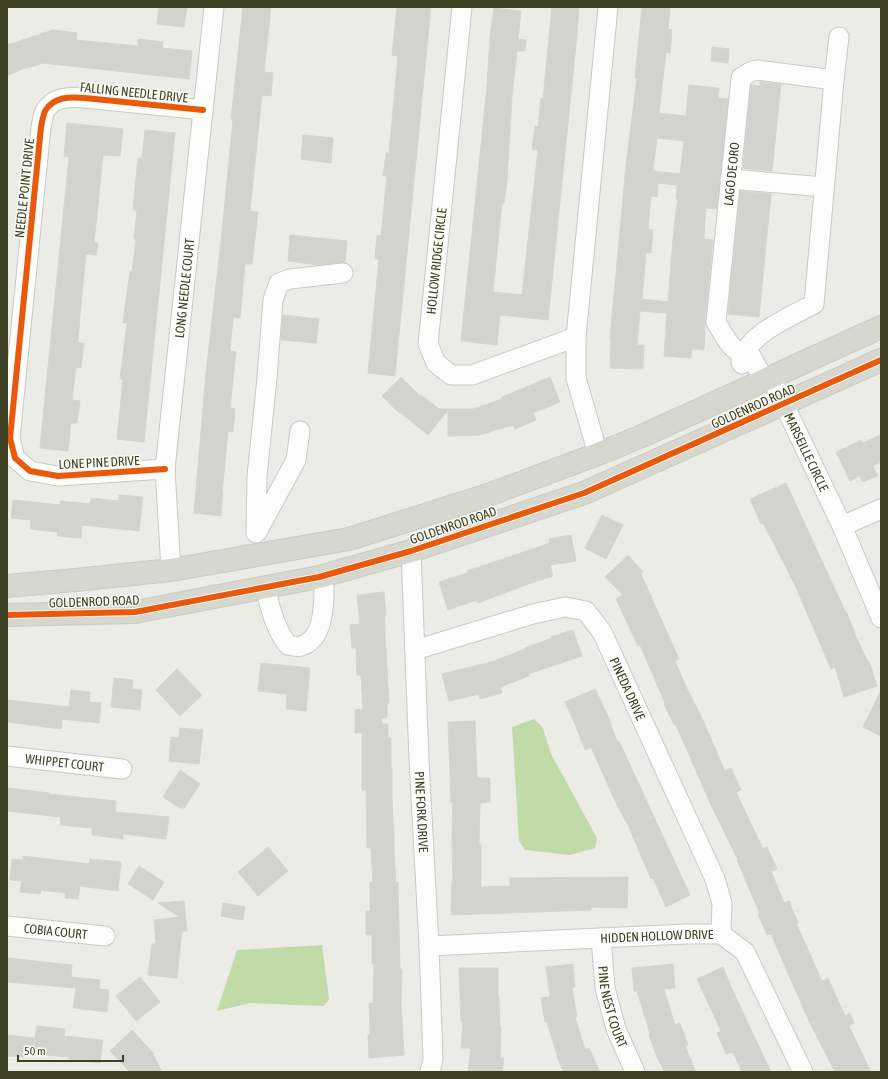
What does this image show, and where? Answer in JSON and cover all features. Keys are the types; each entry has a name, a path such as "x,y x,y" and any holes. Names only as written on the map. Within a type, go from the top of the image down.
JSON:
{"main road":[{"name":"GOLDENROD ROAD","path":"7,586 171,570 349,539 488,495 598,454 642,436 881,327"},
{"name":"GOLDENROD ROAD","path":"7,615 135,612 324,575 411,551 584,493 881,360"}],"street":[{"name":"LONG NEEDLE COURT","path":"171,570 165,469 214,7"},
{"name":"HOLLOW RIDGE CIRCLE","path":"462,7 428,344 436,363 451,375 472,376 576,337"},
{"path":"598,454 576,378 576,337 608,7"},
{"path":"742,355 761,333 814,304 839,37"},
{"name":"LAGO DE ORO","path":"763,380 751,356 742,355 732,348 716,322 741,78 750,72 757,70 834,80"},
{"name":"FALLING NEEDLE DRIVE","path":"45,111 55,101 68,97 203,110"},
{"name":"NEEDLE POINT DRIVE","path":"15,458 10,438 41,127 45,111"},
{"path":"730,180 824,187"},
{"path":"258,555 256,533 257,476 273,300 279,283 290,279 343,273"},
{"name":"MARSEILLE CIRCLE","path":"763,380 784,404 842,526 881,618"},
{"path":"256,533 296,460 300,431"},
{"name":"LONE PINE DRIVE","path":"15,458 30,472 58,476 165,469"},
{"path":"842,526 881,509"},
{"name":"PINE FORK DRIVE","path":"411,551 429,946 433,1059 430,1072"},
{"path":"266,587 270,606 281,637 288,646 300,646 312,640 318,630 324,606 324,575"},
{"name":"PINEDA DRIVE","path":"415,650 533,614 565,607 586,611 602,632 715,879 722,903 721,934"},
{"name":"WHIPPET COURT","path":"7,756 122,769"},
{"name":"COBIA COURT","path":"7,926 105,936"},
{"name":"HIDDEN HOLLOW DRIVE","path":"429,946 687,934 721,934 745,952 803,1072"},
{"name":"PINE NEST COURT","path":"601,938 605,988 616,1029 635,1072"}],"shaded area":[{"path":"534,719 543,728 551,754 597,838 595,848 570,855 525,850 519,841 512,727"},
{"path":"322,945 329,999 324,1006 250,1003 217,1011 237,950"}],"building":[{"path":"159,7 187,7 184,27 157,24"},
{"path":"243,7 271,7 264,72 273,73 271,96 262,95 250,211 258,212 252,264 245,264 240,318 233,317 230,351 236,352 230,408 235,409 233,432 228,431 221,516 194,513 206,373 222,232 233,119 231,119"},
{"path":"397,7 431,7 395,376 368,373 379,259 375,259 377,235 381,236 387,176 383,176 386,153 389,153 398,56 392,55"},
{"path":"552,7 579,7 548,320 500,315 497,345 461,341 494,8 521,11 518,39 526,40 525,51 517,51 512,96 507,181 504,203 502,203 493,292 522,295 538,150 532,149 535,126 538,127 541,98 543,99"},
{"path":"642,7 670,7 668,29 672,30 670,53 666,53 659,113 686,116 689,85 719,88 718,98 728,99 717,209 706,208 704,239 713,240 705,321 704,350 692,349 691,358 664,356 667,313 640,311 637,345 644,345 643,369 610,368 610,338 626,165 637,78 635,78","holes":["657,138 684,141 680,174 653,171","658,183 677,185 676,199 678,199 674,226 668,302 642,299 646,253 651,253 653,230 648,229 651,196 657,197"]},
{"path":"53,30 77,33 76,40 138,46 138,39 163,42 162,48 192,51 189,79 43,63 20,70 7,76 7,45"},
{"path":"712,47 729,49 728,63 711,61"},
{"path":"760,82 781,84 772,171 743,168 751,85 760,86"},
{"path":"67,123 123,129 120,156 103,155 94,243 98,243 96,255 86,254 78,343 84,343 81,368 76,367 72,400 80,401 77,423 71,423 68,451 40,448 69,157 64,157"},
{"path":"145,130 175,133 144,442 117,439 123,379 120,379 127,323 123,323 136,239 134,239 137,210 133,210 138,158 142,159"},
{"path":"303,135 333,138 331,163 301,159"},
{"path":"740,191 771,194 759,317 728,314"},
{"path":"290,235 347,241 345,263 319,265 288,261"},
{"path":"283,315 319,319 316,343 281,340"},
{"path":"401,377 420,396 421,395 439,409 473,409 502,399 502,397 550,377 560,402 533,413 536,420 515,429 513,425 480,435 448,436 448,410 428,435 400,412 399,413 382,396"},
{"path":"881,435 881,462 873,466 878,476 863,482 860,476 850,481 836,452 861,440 862,443"},
{"path":"786,483 847,613 857,639 868,662 869,661 877,686 844,697 835,667 831,669 795,585 763,523 761,524 750,499"},
{"path":"119,495 143,497 139,531 82,525 81,538 57,536 58,532 30,529 31,520 11,518 13,500 60,505 61,501 90,504 91,498 119,501"},
{"path":"602,515 623,525 606,559 585,548"},
{"path":"571,535 576,561 550,565 553,576 478,603 477,600 448,610 439,582 550,543 549,539"},
{"path":"628,555 643,572 641,574 679,659 675,661 686,687 702,718 725,771 731,768 741,790 736,792 763,849 767,847 777,869 771,871 784,903 789,901 798,923 796,923 822,981 828,978 845,1016 850,1013 854,1023 849,1026 871,1072 835,1072 808,1019 771,934 767,935 738,860 710,803 676,725 674,725 664,704 665,703 640,645 638,646 616,599 623,595 605,577"},
{"path":"384,592 389,703 387,703 387,717 381,718 382,724 388,724 388,738 391,738 394,853 396,882 398,882 404,1055 369,1058 369,1003 373,1003 374,964 372,964 372,935 366,935 366,911 370,911 370,882 373,882 371,848 367,848 366,790 362,790 362,733 355,733 355,710 363,709 361,675 357,675 356,648 352,648 350,625 360,624 357,595"},
{"path":"573,630 582,656 528,674 529,676 500,687 502,693 480,699 479,694 449,701 442,674 491,662 552,638 551,637"},
{"path":"261,663 310,668 306,711 286,709 287,694 258,691"},
{"path":"177,669 202,695 180,716 156,690"},
{"path":"114,678 133,680 132,689 142,690 140,710 111,707"},
{"path":"595,689 608,716 617,742 619,741 690,895 666,907 653,878 651,879 628,825 615,801 591,747 585,750 565,702"},
{"path":"71,690 90,692 89,702 101,703 99,723 62,719 61,729 7,722 7,700 69,707"},
{"path":"881,690 881,736 863,727"},
{"path":"475,721 477,778 490,778 490,802 480,803 479,844 481,844 481,887 510,886 510,878 628,877 627,908 591,907 591,910 451,915 453,881 453,803 451,803 448,722"},
{"path":"180,728 203,730 199,764 169,761 171,737 179,738"},
{"path":"180,770 200,784 184,808 180,808 163,797"},
{"path":"7,788 116,801 115,812 169,817 166,839 123,834 123,839 92,835 92,828 60,825 61,817 7,811"},
{"path":"268,847 288,871 258,896 238,872"},
{"path":"23,856 89,864 90,859 121,862 118,891 80,886 78,899 65,898 66,893 41,890 40,894 20,892 22,881 10,880 12,859 23,860"},
{"path":"139,866 164,882 153,900 128,884"},
{"path":"184,901 187,931 182,931 177,978 148,975 152,944 156,944 154,920 180,917 158,903"},
{"path":"223,903 245,907 243,920 221,916"},
{"path":"7,958 72,965 71,977 100,980 99,989 109,990 107,1012 73,1008 76,988 7,982"},
{"path":"573,964 575,987 572,987 577,1017 575,1017 585,1050 589,1048 600,1072 564,1072 559,1062 547,1022 545,1022 541,998 550,997 546,967"},
{"path":"673,964 675,988 664,989 675,1025 680,1023 688,1045 685,1046 696,1072 665,1072 657,1057 649,1035 650,1034 637,991 634,991 632,968"},
{"path":"723,967 771,1072 742,1072 733,1052 726,1054 717,1033 721,1031 697,979"},
{"path":"459,968 498,968 498,997 501,1027 500,1058 504,1058 502,1072 468,1072 471,1048 461,1048 463,1021 461,1021"},
{"path":"140,977 160,1002 136,1021 116,996"},
{"path":"37,1026 65,1029 64,1036 103,1040 100,1063 69,1059 69,1057 24,1053 24,1057 7,1056 7,1035 35,1038"},
{"path":"132,1030 154,1054 162,1072 130,1072 110,1051"}],"cycle path":[{"path":"165,469 58,476 30,471 15,458 10,438 41,127 45,111 53,102 63,98 85,98 203,110"},
{"path":"7,615 135,612 319,577 411,551 584,493 881,360"}]}
